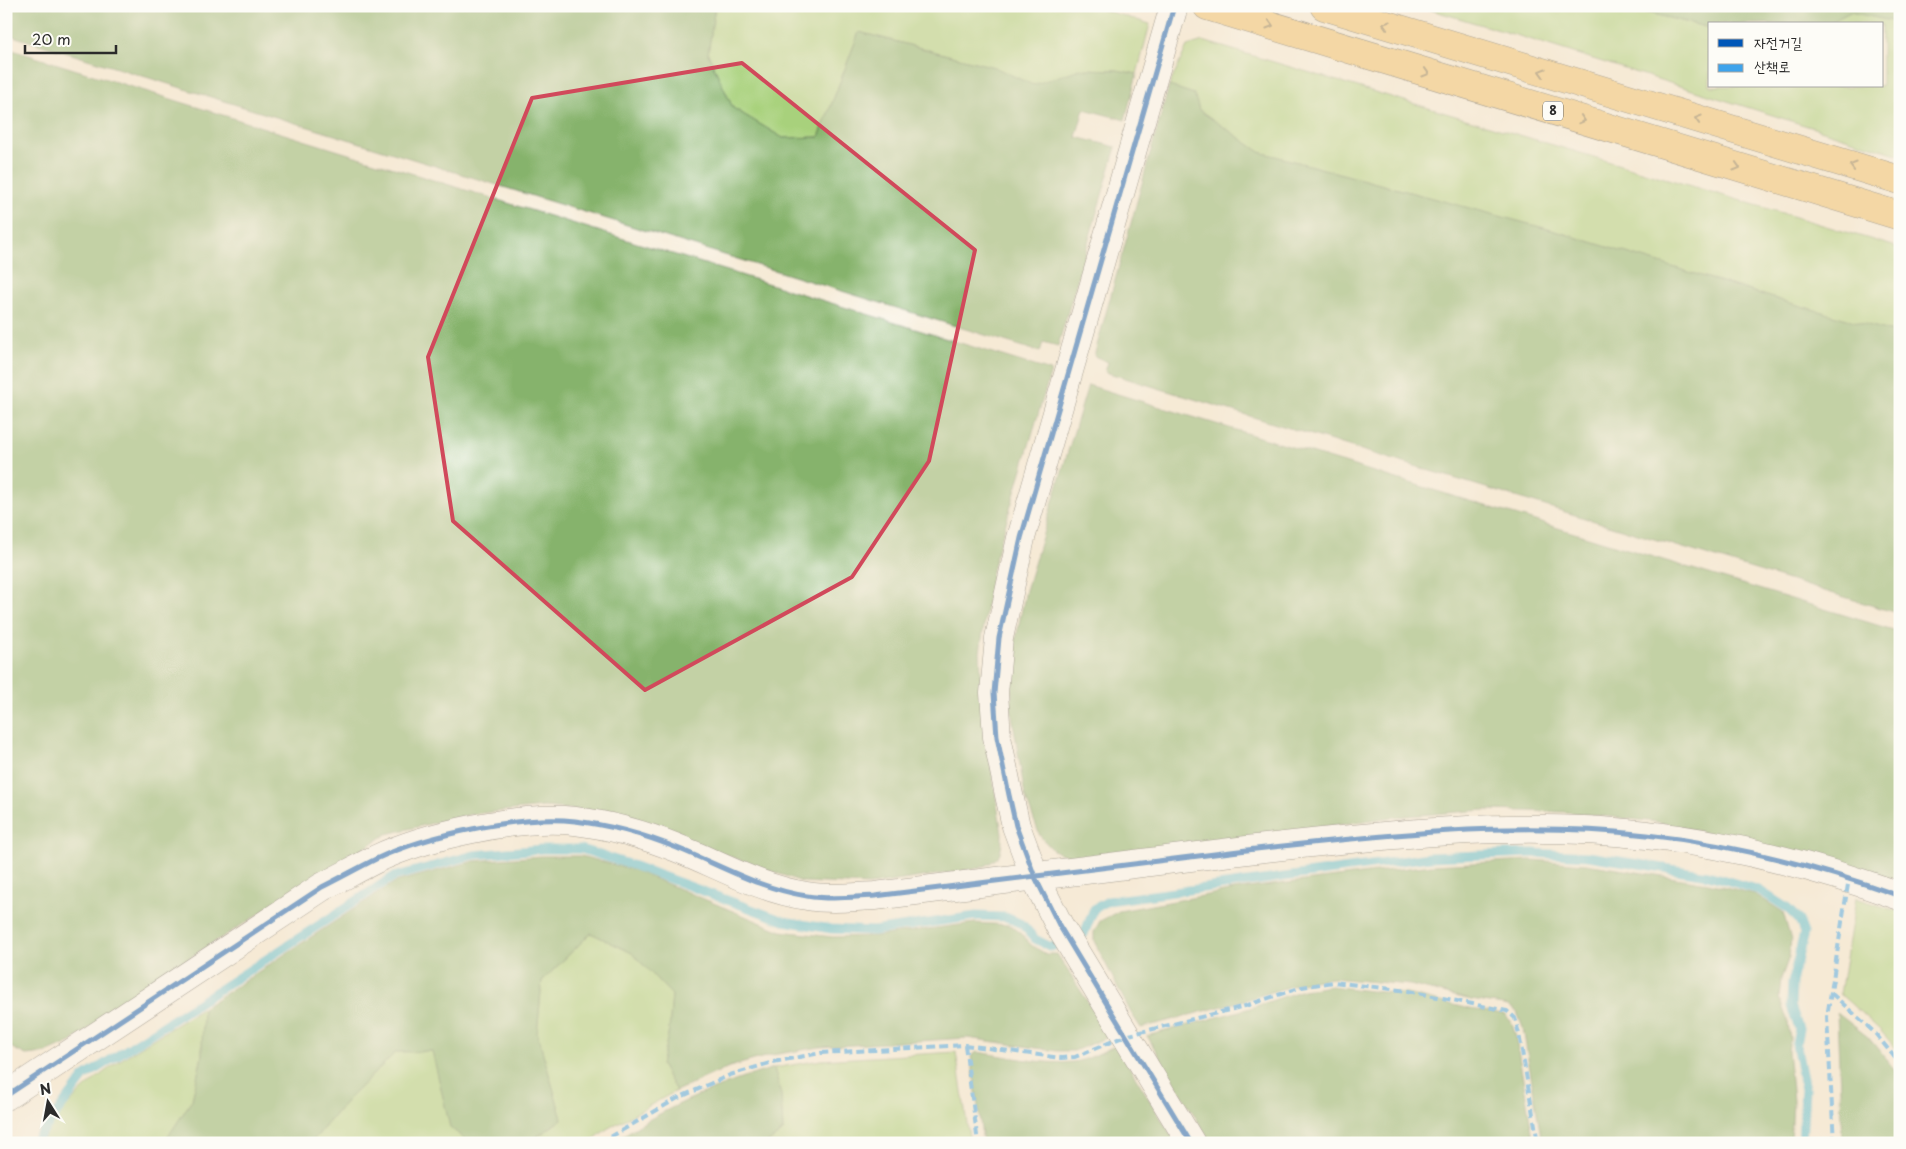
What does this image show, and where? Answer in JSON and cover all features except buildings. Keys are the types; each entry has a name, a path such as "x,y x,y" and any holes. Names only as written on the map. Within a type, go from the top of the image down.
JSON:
{"highway":[{"name":"8","path":"1207,6 1900,216"},
{"path":"1324,6 1900,180"}],"street":[{"path":"1174,6 1021,538 999,638 994,693 997,737 1016,826 1035,877 1059,925 1191,1143"},
{"path":"6,1097 322,887 377,859 432,839 536,820 574,821 622,830 676,848 748,880 808,896 825,898 875,896 1354,838 1488,828 1646,835 1708,844 1849,878 1900,896"}],"highlighted area":[{"path":"742,63 975,250 929,461 852,577 645,690 453,521 428,357 532,98"}],"green space":[{"path":"6,6 715,6 708,54 733,108 783,138 819,137 859,32 994,67 1033,85 1080,69 1117,70 1137,74 1125,120 1084,109 1076,137 1116,147 1058,346 1043,342 1040,352 6,34"},
{"path":"715,6 1091,6 1150,24 1137,74 1117,70 1080,69 1033,86 994,67 859,32 819,137 783,138 733,108 708,54"},
{"path":"1418,6 1620,6 1708,28 1708,88 1884,88 1884,22 1831,22 1850,12 1900,23 1900,155"},
{"path":"1620,6 1900,6 1900,23 1850,12 1831,22 1708,22 1708,28"},
{"path":"1203,41 1900,248 1900,334 1783,301 1555,231 1260,152 1199,110 1194,94 1169,86 1187,46"},
{"path":"6,48 1051,371 992,570 980,652 983,716 1002,834 1000,852 996,859 980,868 870,885 802,882 604,812 544,807 472,814 387,834 154,980 71,1042 46,1053 26,1055 6,1045"},
{"path":"1169,86 1194,94 1199,110 1260,152 1555,231 1783,301 1900,334 1900,614 1105,372 1108,362 1094,356"},
{"path":"1088,385 1900,632 1900,883 1852,867 1658,822 1565,812 1484,810 1394,817 1104,857 1072,858 1053,850 1040,836 1025,796 1011,709 1012,657 1026,590"},
{"path":"542,856 581,856 634,870 781,931 833,937 875,936 975,923 1010,925 1021,933 1031,945 1046,954 1057,954 1110,1036 1074,1051 1057,1051 967,1038 820,1047 772,1055 729,1067 676,1091 661,1065 669,1031 672,995 632,953 591,933 542,981 537,1033 562,1119 531,1141 469,1143 450,1127 432,1051 396,1052 347,1100 311,1143 164,1143 192,1100 202,1056 203,1008 395,882 474,861"},
{"path":"1531,860 1586,864 1708,883 1755,894 1783,912 1791,940 1789,957 1781,979 1779,998 1788,1022 1790,1039 1788,1051 1793,1100 1791,1143 1542,1143 1523,1028 1517,1012 1509,1006 1471,1000 1410,985 1332,978 1301,983 1141,1028 1131,1013 1094,941 1094,932 1100,921 1119,911 1240,889 1432,865"},
{"path":"1856,898 1900,912 1900,1053 1880,1030 1840,994"},
{"path":"591,933 632,953 672,995 669,1031 661,1065 676,1091 607,1129 589,1143 524,1143 532,1141 562,1119 537,1033 542,981"},
{"path":"1331,986 1407,994 1470,1009 1504,1014 1511,1021 1515,1033 1534,1143 1211,1143 1147,1036 1247,1009 1303,990"},
{"path":"203,1008 202,1056 192,1100 164,1143 41,1143 55,1120 72,1100 92,1082 135,1051"},
{"path":"1837,1013 1868,1037 1900,1076 1900,1143 1842,1143"},
{"path":"1116,1045 1176,1143 983,1143 971,1056 977,1052 1062,1063 1090,1058"},
{"path":"433,1051 450,1127 469,1143 311,1143 347,1100 396,1052"},
{"path":"956,1052 970,1143 767,1143 783,1131 781,1095 774,1068 821,1060"},
{"path":"774,1068 781,1095 783,1131 767,1143 612,1143 649,1120 690,1099"}],"waterway":[{"path":"34,1143 84,1077 393,877 474,855 542,849 581,849 635,866 784,921 831,929 873,931 976,916 1006,917 1022,924 1035,939 1051,947 1084,934 1094,909 1108,901 1430,857 1532,853 1588,856 1708,875 1759,890 1787,908 1799,920 1804,933 1792,982 1791,1006 1799,1029 1796,1044 1805,1089 1802,1143"}],"marked path":[{"path":"1834,1143 1827,1017 1849,878"},
{"path":"600,1143 676,1099 730,1075 773,1062 821,1053 965,1045 1061,1058 1075,1057 1125,1036 1245,1006 1302,987 1333,982 1408,991 1507,1011 1515,1018 1519,1034 1538,1143"},
{"path":"1831,993 1875,1033 1900,1064"},
{"path":"965,1045 978,1143"}],"cycle path":[{"path":"1174,6 1021,538 999,638 994,693 997,737 1009,795 1016,826 1035,877 1059,925 1191,1143"},
{"path":"6,1096 322,887 376,859 421,842 474,829 527,821 575,821 627,831 677,848 740,876 773,888 790,893 824,898 875,896 1347,839 1497,829 1597,831 1647,835 1710,844 1775,858 1900,896"}]}
